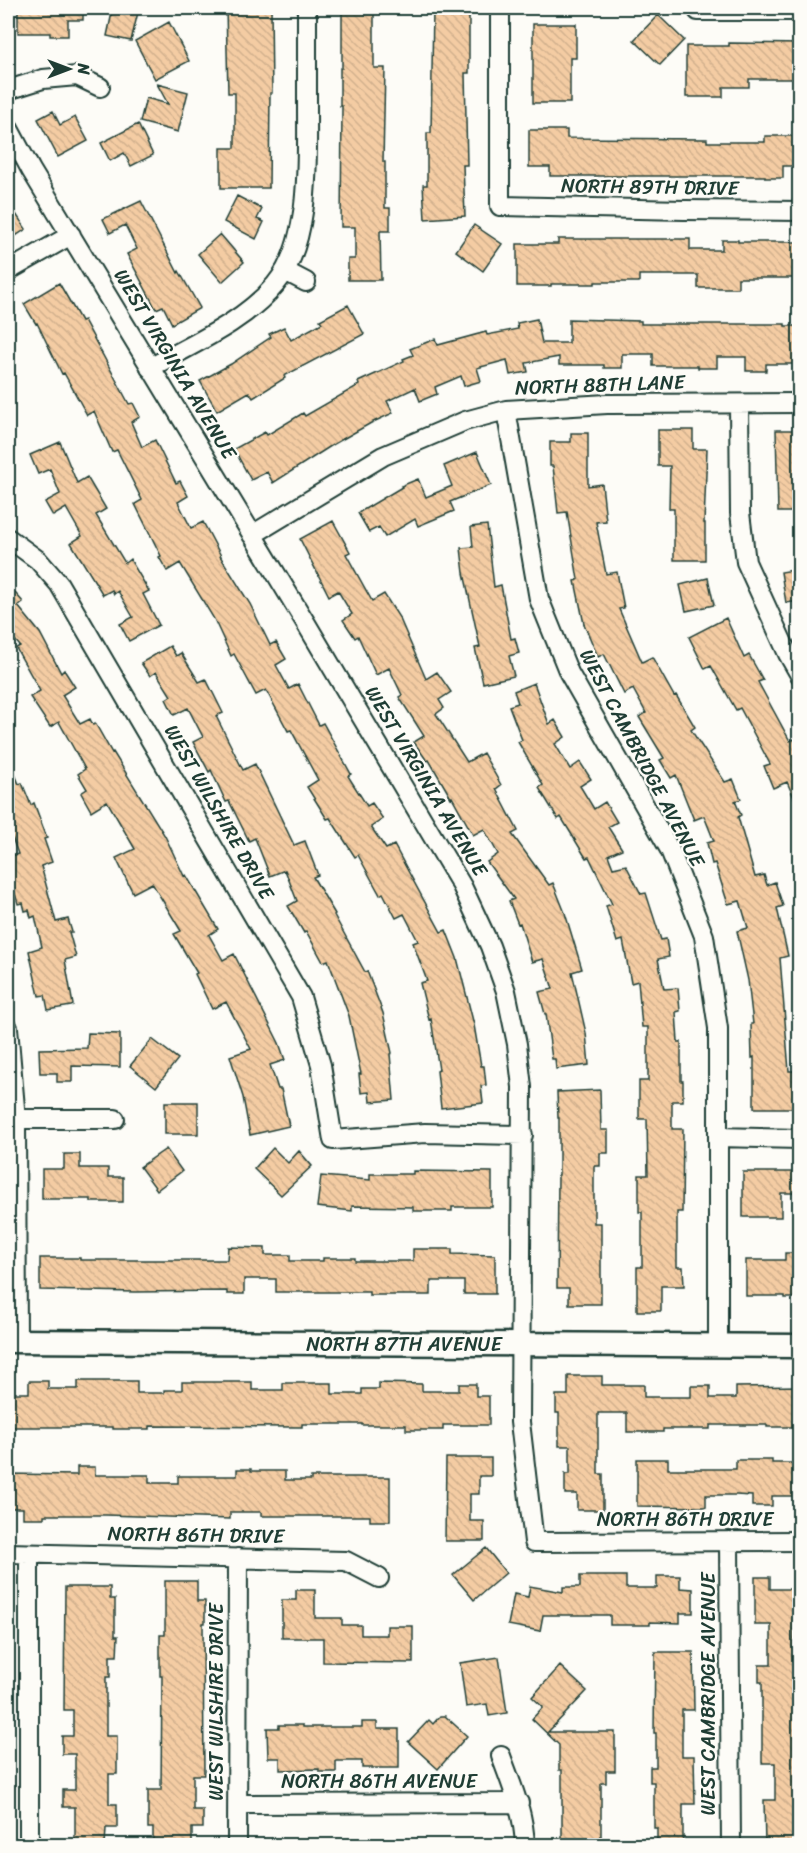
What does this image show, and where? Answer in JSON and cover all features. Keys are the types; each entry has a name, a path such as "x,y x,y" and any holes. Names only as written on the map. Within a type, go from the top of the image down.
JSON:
{"street":[{"path":"150,368 232,322 274,286 285,271 297,242 306,185 307,8"},
{"name":"NORTH 89TH DRIVE","path":"500,8 500,206 800,211"},
{"path":"698,9 800,11"},
{"path":"8,90 43,79 77,76 100,87"},
{"name":"WEST VIRGINIA AVENUE","path":"8,127 31,170 427,825 476,912 490,946 506,991 522,1087 520,1422 534,1542"},
{"path":"8,271 71,235"},
{"path":"285,271 306,282"},
{"name":"NORTH 88TH LANE","path":"252,535 383,456 465,421 506,410 607,404 800,403"},
{"path":"739,404 740,513 746,562 794,652 800,675"},
{"name":"WEST CAMBRIDGE AVENUE","path":"506,410 539,599 569,673 670,850 704,936 718,1028 718,1346"},
{"name":"WEST WILSHIRE DRIVE","path":"8,538 38,560 59,584 301,997 321,1065 333,1140 425,1133 523,1136"},
{"path":"8,1028 16,1119 12,1341"},
{"path":"16,1119 115,1119"},
{"path":"718,1137 800,1139"},
{"name":"NORTH 87TH AVENUE","path":"12,1341 800,1346"},
{"name":"WEST CAMBRIDGE AVENUE","path":"729,1541 731,1845"},
{"name":"NORTH 86TH DRIVE","path":"534,1542 800,1541"},
{"name":"NORTH 86TH DRIVE","path":"8,1553 346,1561 379,1578"},
{"path":"29,1554 29,1845"},
{"name":"WEST WILSHIRE DRIVE","path":"237,1845 238,1558"},
{"path":"501,1756 519,1803 525,1845"},
{"name":"NORTH 86TH AVENUE","path":"238,1804 519,1803"}],"building":[{"path":"18,8 83,8 83,20 68,20 68,36 50,36 50,33 18,33"},
{"path":"113,8 139,8 131,41 107,36"},
{"path":"226,8 271,8 272,93 270,93 269,188 221,188 221,148 235,148 235,93 228,93"},
{"path":"342,8 374,8 374,68 385,68 383,162 385,162 385,208 390,208 390,231 380,231 381,280 348,280 348,259 355,259 355,227 341,227"},
{"path":"433,8 469,8 469,73 465,73 467,165 463,165 465,216 425,219 423,185 427,185 427,133 431,133"},
{"path":"658,15 684,40 660,65 634,40"},
{"path":"169,22 189,61 155,79 135,41"},
{"path":"533,24 576,24 576,58 570,58 570,103 533,103"},
{"path":"729,43 800,44 800,79 749,79 749,87 723,87 723,97 686,97 686,46 729,46"},
{"path":"157,84 188,92 178,132 140,122 146,98 168,104"},
{"path":"53,111 60,125 75,117 88,141 58,157 38,119"},
{"path":"138,124 153,155 131,166 124,153 110,161 101,143"},
{"path":"529,130 567,130 567,138 707,139 707,142 765,142 765,136 800,136 800,166 783,166 783,178 765,178 765,176 550,176 550,167 529,167"},
{"path":"237,196 262,209 257,219 264,222 256,239 224,222"},
{"path":"141,201 178,273 179,271 200,308 172,324 163,306 156,309 127,254 137,249 125,225 110,233 103,219"},
{"path":"8,202 26,229 8,241"},
{"path":"474,225 502,244 483,271 456,251"},
{"path":"220,234 244,262 222,282 198,254"},
{"path":"558,239 690,239 690,250 722,250 722,240 800,242 800,278 738,278 738,288 698,288 698,275 639,275 639,282 517,286 517,244 558,244"},
{"path":"59,283 81,321 84,320 129,404 133,403 140,417 131,422 142,447 155,440 176,483 180,481 188,496 178,502 191,528 203,522 220,556 250,604 270,645 276,642 286,659 276,665 289,689 298,684 319,725 323,723 351,774 348,776 367,806 372,803 383,819 371,827 386,849 394,845 441,932 446,930 457,958 474,1025 481,1066 484,1066 486,1085 481,1086 483,1103 441,1108 437,1071 439,1070 431,1019 429,1020 420,983 427,981 413,943 418,941 404,914 396,918 383,893 380,895 358,855 355,857 330,818 327,819 307,787 318,780 291,730 288,731 266,690 256,695 234,654 231,656 214,619 180,563 167,571 135,504 142,500 117,450 112,452 94,411 87,415 64,373 62,374 37,323 24,304"},
{"path":"348,305 364,334 284,376 285,378 253,398 249,392 217,411 200,381 231,364 271,337 269,334 284,327 291,340 322,323 320,320"},
{"path":"537,319 542,343 569,343 569,319 641,321 641,324 785,324 785,326 800,326 800,364 766,364 766,371 746,371 746,357 717,357 717,368 653,366 653,354 622,354 622,368 604,368 604,365 559,365 559,357 526,363 528,372 510,375 507,360 477,368 481,381 464,386 461,376 435,387 437,394 420,401 415,388 387,401 393,413 334,444 273,483 267,472 251,480 234,449 265,432 267,435 303,413 305,416 359,385 358,382 404,361 403,359 413,355 410,349 435,339 438,345 486,332 487,335 518,329 517,323"},
{"path":"658,430 693,430 693,449 707,449 705,560 674,560 674,509 669,509 670,466 658,466"},
{"path":"776,430 800,430 800,512 778,512"},
{"path":"571,433 588,433 588,486 602,484 606,521 596,522 606,574 617,572 624,608 619,609 642,662 652,657 695,727 691,730 725,782 733,779 741,799 735,801 741,815 738,817 755,877 764,875 767,885 775,882 783,906 777,908 788,956 780,958 789,1071 794,1071 794,1108 754,1108 754,1057 752,1058 751,1024 753,1024 748,980 737,931 748,928 740,901 728,904 715,863 712,864 707,843 714,841 704,816 694,820 676,775 671,778 660,760 664,758 639,717 646,713 633,689 624,694 604,654 598,657 584,624 575,581 578,580 567,512 558,513 553,466 550,466 550,442 571,442"},
{"path":"60,442 77,483 87,477 106,509 96,515 125,563 130,559 149,591 143,594 159,625 129,641 120,624 133,617 118,591 114,594 112,590 103,595 71,543 82,536 66,508 53,516 45,502 60,494 50,469 38,474 30,455"},
{"path":"477,452 491,485 450,502 454,511 418,526 415,519 385,537 379,527 369,532 358,513 401,486 418,479 426,497 452,486 444,466"},
{"path":"333,521 350,552 346,554 372,601 384,594 400,619 426,679 437,672 451,692 439,700 444,708 436,714 467,762 483,753 501,785 496,789 518,831 512,834 549,885 553,883 582,969 572,972 586,1033 589,1065 556,1069 555,1059 552,1059 546,1014 539,992 553,989 543,959 532,962 520,923 518,924 509,901 514,899 487,862 498,854 484,829 473,835 429,760 427,761 414,742 424,736 399,697 402,695 389,668 376,675 358,636 355,638 343,620 352,614 338,591 329,596 300,539"},
{"path":"487,525 494,587 501,585 511,639 515,638 519,653 509,656 514,676 483,683 475,648 480,647 461,548 473,547 471,527"},
{"path":"800,569 800,601 786,603 781,572"},
{"path":"708,578 714,605 686,611 680,585"},
{"path":"8,585 23,602 18,606 40,633 61,673 64,670 75,687 62,695 80,724 90,719 93,725 95,723 165,836 184,876 186,875 218,929 209,935 223,960 234,954 279,1043 285,1060 270,1065 278,1089 281,1089 289,1126 250,1135 243,1097 230,1056 251,1049 226,1002 212,1009 195,974 197,973 174,934 181,931 152,883 133,893 116,858 135,849 107,801 91,811 81,793 87,789 78,774 85,769 59,722 50,727 30,697 40,691 16,648 20,646 8,632"},
{"path":"726,618 744,658 749,655 763,680 758,682 790,741 794,739 800,752 800,811 787,782 773,788 764,766 770,764 740,708 736,710 711,666 705,669 689,637"},
{"path":"170,646 176,656 181,653 199,682 206,679 223,713 216,716 243,770 255,764 294,845 305,841 318,875 313,877 365,972 367,971 383,1013 392,1053 390,1054 394,1100 370,1102 369,1092 361,1093 359,1074 361,1074 349,1016 328,960 323,962 306,931 304,933 288,906 297,901 285,870 270,876 255,838 249,841 229,801 226,802 211,770 209,772 193,742 203,737 188,708 174,715 166,699 171,696 156,672 150,676 141,663"},
{"path":"534,683 549,724 555,720 565,737 555,744 570,769 580,762 591,779 580,786 594,809 605,802 617,822 608,827 622,849 608,855 613,868 626,865 641,894 646,893 661,940 666,939 669,957 658,959 664,989 678,988 680,1011 676,1012 678,1042 681,1042 683,1101 672,1101 672,1129 683,1129 682,1212 677,1212 677,1267 683,1267 684,1286 661,1286 661,1311 637,1311 637,1267 642,1267 639,1175 648,1175 647,1119 639,1119 639,1081 648,1081 648,1027 642,1027 638,981 631,983 623,940 617,942 606,906 612,904 589,857 586,858 561,817 558,819 539,788 543,785 518,742 522,740 509,706 518,703 514,691"},
{"path":"8,757 19,784 22,783 31,805 34,803 47,838 44,839 52,862 41,866 56,922 68,919 72,932 69,932 76,957 65,960 73,1005 71,1006 48,1010 45,995 39,996 29,951 42,947 35,916 31,918 29,910 25,911 23,903 18,904 8,869 8,857 18,854 8,826"},
{"path":"88,1033 120,1034 120,1067 72,1066 72,1082 57,1082 57,1073 40,1073 39,1049 87,1048"},
{"path":"152,1039 178,1059 156,1087 130,1066"},
{"path":"600,1090 601,1130 608,1130 608,1153 600,1153 600,1166 594,1166 594,1223 601,1223 601,1304 569,1304 569,1288 557,1288 559,1118 557,1092"},
{"path":"165,1102 198,1102 198,1134 165,1134"},
{"path":"273,1148 288,1163 299,1151 312,1166 281,1195 254,1169"},
{"path":"166,1149 182,1171 157,1190 140,1167"},
{"path":"64,1154 80,1154 80,1168 108,1168 108,1177 123,1177 123,1202 91,1202 91,1199 42,1199 42,1169 64,1169"},
{"path":"413,1171 492,1172 492,1207 452,1207 452,1211 413,1211 413,1207 352,1206 352,1211 317,1207 321,1176 370,1180 370,1174 413,1174"},
{"path":"743,1172 800,1172 800,1193 781,1193 781,1217 743,1217"},
{"path":"228,1247 265,1248 265,1255 290,1255 290,1261 355,1258 355,1261 413,1261 413,1249 452,1249 452,1254 495,1255 495,1294 464,1294 464,1281 431,1281 431,1295 276,1292 276,1279 244,1279 244,1294 227,1294 227,1291 40,1290 40,1258 227,1260"},
{"path":"785,1253 800,1253 800,1298 746,1296 746,1260 785,1260"},
{"path":"568,1376 602,1376 602,1385 644,1385 644,1397 691,1397 691,1386 710,1386 710,1398 736,1398 736,1387 799,1386 799,1427 710,1425 710,1429 627,1432 627,1413 598,1413 598,1474 603,1474 603,1510 577,1510 577,1494 565,1494 565,1474 570,1474 570,1446 559,1446 559,1413 556,1413 556,1395 568,1395"},
{"path":"29,1381 48,1381 48,1389 78,1389 78,1381 137,1381 137,1393 182,1390 182,1382 252,1382 252,1390 283,1390 283,1383 332,1383 332,1394 362,1394 362,1389 379,1389 379,1383 422,1384 422,1391 459,1391 459,1384 476,1384 476,1396 489,1396 489,1425 443,1425 443,1430 406,1430 406,1425 362,1424 302,1424 302,1427 150,1426 150,1429 9,1427 9,1393 29,1393"},
{"path":"446,1458 491,1458 491,1476 479,1476 479,1494 470,1494 470,1521 484,1521 484,1541 445,1541"},
{"path":"637,1459 668,1459 668,1469 736,1469 736,1460 800,1463 800,1496 772,1496 772,1506 752,1506 752,1496 706,1495 706,1507 637,1506"},
{"path":"77,1467 95,1467 95,1475 149,1475 149,1483 178,1483 178,1476 237,1476 237,1469 285,1471 285,1480 311,1480 311,1477 390,1477 390,1521 370,1521 370,1516 261,1516 261,1512 230,1512 230,1519 106,1515 44,1515 44,1518 23,1518 23,1508 8,1508 8,1474 77,1475"},
{"path":"486,1548 506,1573 474,1600 453,1575"},
{"path":"580,1576 626,1576 626,1588 657,1588 657,1576 680,1576 680,1588 693,1589 693,1613 680,1613 680,1623 650,1622 650,1625 610,1625 610,1615 543,1615 540,1631 508,1625 514,1594 528,1597 530,1586 563,1592 563,1587 580,1587"},
{"path":"755,1577 770,1577 770,1589 794,1589 794,1646 800,1646 800,1845 765,1845 764,1800 775,1800 775,1763 762,1763 762,1682 759,1682 759,1665 771,1665 771,1625 755,1625"},
{"path":"165,1581 197,1581 197,1601 205,1601 205,1623 203,1623 204,1775 193,1775 193,1810 203,1810 203,1828 192,1828 192,1845 153,1845 153,1828 148,1828 148,1790 161,1790 160,1635 165,1635"},
{"path":"65,1587 110,1587 110,1599 115,1599 117,1656 110,1656 110,1677 106,1677 106,1736 117,1736 117,1774 109,1774 109,1804 117,1804 117,1828 106,1828 105,1845 75,1845 75,1807 63,1807 63,1790 75,1790 75,1754 62,1754 62,1736 73,1736 73,1710 64,1710"},
{"path":"296,1590 315,1590 315,1618 342,1618 342,1625 361,1625 361,1635 387,1635 387,1626 413,1626 413,1663 323,1662 323,1638 282,1638 282,1600 296,1600"},
{"path":"655,1652 693,1652 694,1710 682,1710 682,1756 694,1756 695,1804 683,1804 683,1845 657,1845 657,1828 654,1828 654,1782 650,1782 650,1767 656,1767"},
{"path":"499,1657 507,1713 489,1716 487,1704 466,1707 460,1663"},
{"path":"560,1666 587,1691 548,1732 615,1732 615,1771 606,1771 606,1783 601,1783 601,1845 562,1845 562,1770 559,1770 559,1745 532,1719 543,1707 532,1697"},
{"path":"440,1716 445,1716 467,1736 438,1769 408,1742 429,1720 433,1724"},
{"path":"362,1722 377,1722 377,1729 399,1729 399,1768 362,1768 362,1761 336,1761 336,1772 319,1772 319,1769 280,1770 280,1758 268,1758 267,1728 279,1728 279,1725 362,1727"}]}
